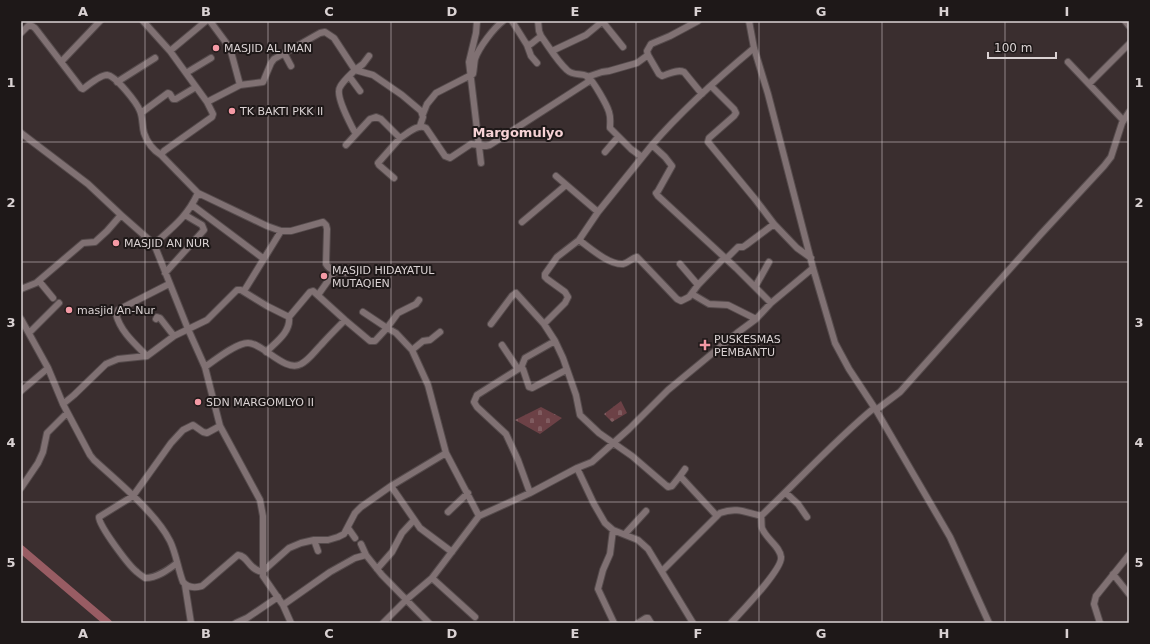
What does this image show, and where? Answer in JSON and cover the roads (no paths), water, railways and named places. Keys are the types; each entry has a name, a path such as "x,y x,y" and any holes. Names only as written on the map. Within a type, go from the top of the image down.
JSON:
{"street":[{"path":"61,62 100,21"},
{"path":"143,21 170,51 207,102 213,114 212,117 164,151 161,155"},
{"path":"170,51 206,21"},
{"path":"210,21 230,48 240,85"},
{"path":"477,21 476,33 469,62 481,163"},
{"path":"394,178 378,163 400,138 420,126 427,104 436,92 473,74 475,58 493,30 504,21"},
{"path":"512,21 527,45 531,56 537,63"},
{"path":"538,21 541,36 568,72 574,75 589,78 609,111 611,118 610,128 618,137 642,157"},
{"path":"552,51 586,35 602,21 623,47"},
{"path":"698,21 652,44 647,50 648,55 659,74 662,76 676,71 684,72 702,94"},
{"path":"749,21 754,48 768,94 813,268 835,343 849,369 875,409 950,537 989,623"},
{"path":"1125,21 1129,26"},
{"path":"21,33 28,26 35,28 81,89 104,75 111,76 137,104 141,113 144,133 150,144 198,193 267,226 281,231 291,231 323,222 327,229 325,262 327,267 335,271 346,273"},
{"path":"207,102 240,85 263,82 274,59 320,33 325,32 334,38 355,70 373,75 402,95 423,114"},
{"path":"527,45 531,44 541,36"},
{"path":"1089,84 1129,44"},
{"path":"544,324 565,303 568,297 565,292 545,277 545,274 557,258 579,240 598,212 670,124 754,48"},
{"path":"284,53 291,66"},
{"path":"420,126 424,126 426,128 447,158 450,158 471,144 486,146 490,145 589,78 602,72 637,63 648,55"},
{"path":"356,134 338,94 339,87 369,56"},
{"path":"117,82 155,58"},
{"path":"186,74 211,58"},
{"path":"1068,62 1123,120"},
{"path":"349,76 360,91"},
{"path":"711,86 734,109 736,113 709,138 708,142 774,224 797,248 811,258"},
{"path":"141,113 168,93 176,99 196,87"},
{"path":"761,516 786,493 800,476 875,409 900,392 1041,234 1104,166 1111,157 1123,120 1129,112"},
{"path":"346,145 370,119 376,117 400,138"},
{"path":"21,133 88,184 154,244 169,284 205,367 220,426 260,500 263,516 262,572 266,582 283,605 291,623"},
{"path":"605,152 618,137"},
{"path":"652,146 665,157 672,166 656,193 658,196 771,303"},
{"path":"556,176 598,212"},
{"path":"522,222 566,185"},
{"path":"154,244 185,216 198,193"},
{"path":"192,205 264,259"},
{"path":"21,289 36,284 83,243 96,242 121,215"},
{"path":"165,273 204,230 202,225 185,216"},
{"path":"579,240 611,261 622,264 627,263 637,257 679,300 684,300 692,294 698,285 738,247 744,247 774,224"},
{"path":"244,291 281,231"},
{"path":"755,287 769,262"},
{"path":"680,264 698,285"},
{"path":"383,623 406,600 432,578 479,516 530,493 576,468 592,462 629,429 668,390 756,319 771,303 813,268"},
{"path":"318,295 335,271"},
{"path":"39,281 53,298"},
{"path":"146,356 127,335 119,323 116,314 118,310 169,284"},
{"path":"62,404 74,395 106,364 118,359 146,356 174,336 207,320 237,290 244,291 267,306 289,317"},
{"path":"266,352 286,331 290,322 289,317 310,292 318,295 345,320 373,342 388,328 398,313 414,305 419,300"},
{"path":"491,324 512,296 516,293 544,324 555,341 576,396 580,415 668,487 672,486 685,470"},
{"path":"692,294 706,303 728,305 756,319"},
{"path":"28,333 59,303"},
{"path":"363,312 396,333 412,350 428,385 446,453 479,516"},
{"path":"156,319 159,317 174,336"},
{"path":"21,319 57,386 62,404 76,431 94,460 133,496 159,523 170,540 182,582 185,585 191,623"},
{"path":"205,367 238,345 244,344 252,344 286,364 302,364 345,320"},
{"path":"412,350 423,341 430,340 440,332"},
{"path":"530,493 518,460 506,434 488,418 474,402 477,395 520,368 524,358 555,341"},
{"path":"502,345 520,368 529,387 532,388 566,370"},
{"path":"21,391 48,368"},
{"path":"21,488 38,463 43,452 45,437 48,430 67,413"},
{"path":"177,563 155,576 145,578 137,572 104,530 98,519 100,515 133,496 171,443 183,430 193,425 207,433 220,426"},
{"path":"262,572 289,548 314,540 336,538 344,534 361,507 391,486 446,453"},
{"path":"576,468 601,518 613,530 638,540 648,549 692,621 685,623"},
{"path":"680,476 717,516"},
{"path":"391,486 414,520 425,532 452,552"},
{"path":"448,512 468,493"},
{"path":"786,493 798,504 807,517"},
{"path":"662,571 720,513 730,509 761,516"},
{"path":"624,534 646,511"},
{"path":"731,623 761,590 781,562 782,556 762,529 761,516"},
{"path":"378,569 392,552 402,533 414,520"},
{"path":"348,528 355,538"},
{"path":"613,530 610,554 603,570 598,589 614,623"},
{"path":"314,540 318,551"},
{"path":"361,544 366,555 378,569 429,623"},
{"path":"185,585 196,588 202,586 238,555 244,558 253,569 262,572"},
{"path":"283,605 330,572 354,558 366,555"},
{"path":"1100,623 1094,604 1096,596 1129,555"},
{"path":"1113,574 1129,594"},
{"path":"432,578 475,616"},
{"path":"236,623 244,622 278,597"},
{"path":"638,623 648,618 651,623"}],"waterway":[{"path":"21,549 108,623"}],"place":[{"name":"MASJID AL IMAN","path":"216,48"},
{"name":"TK BAKTI PKK II","path":"232,111"},
{"name":"MASJID AN NUR","path":"116,243"},
{"name":"MASJID HIDAYATUL MUTAQIEN","path":"324,276"},
{"name":"masjid An-Nur","path":"69,310"},
{"name":"PUSKESMAS PEMBANTU","path":"705,345"},
{"name":"SDN MARGOMLYO II","path":"198,402"}],"district":[{"name":"Margomulyo","path":"518,132"}]}
